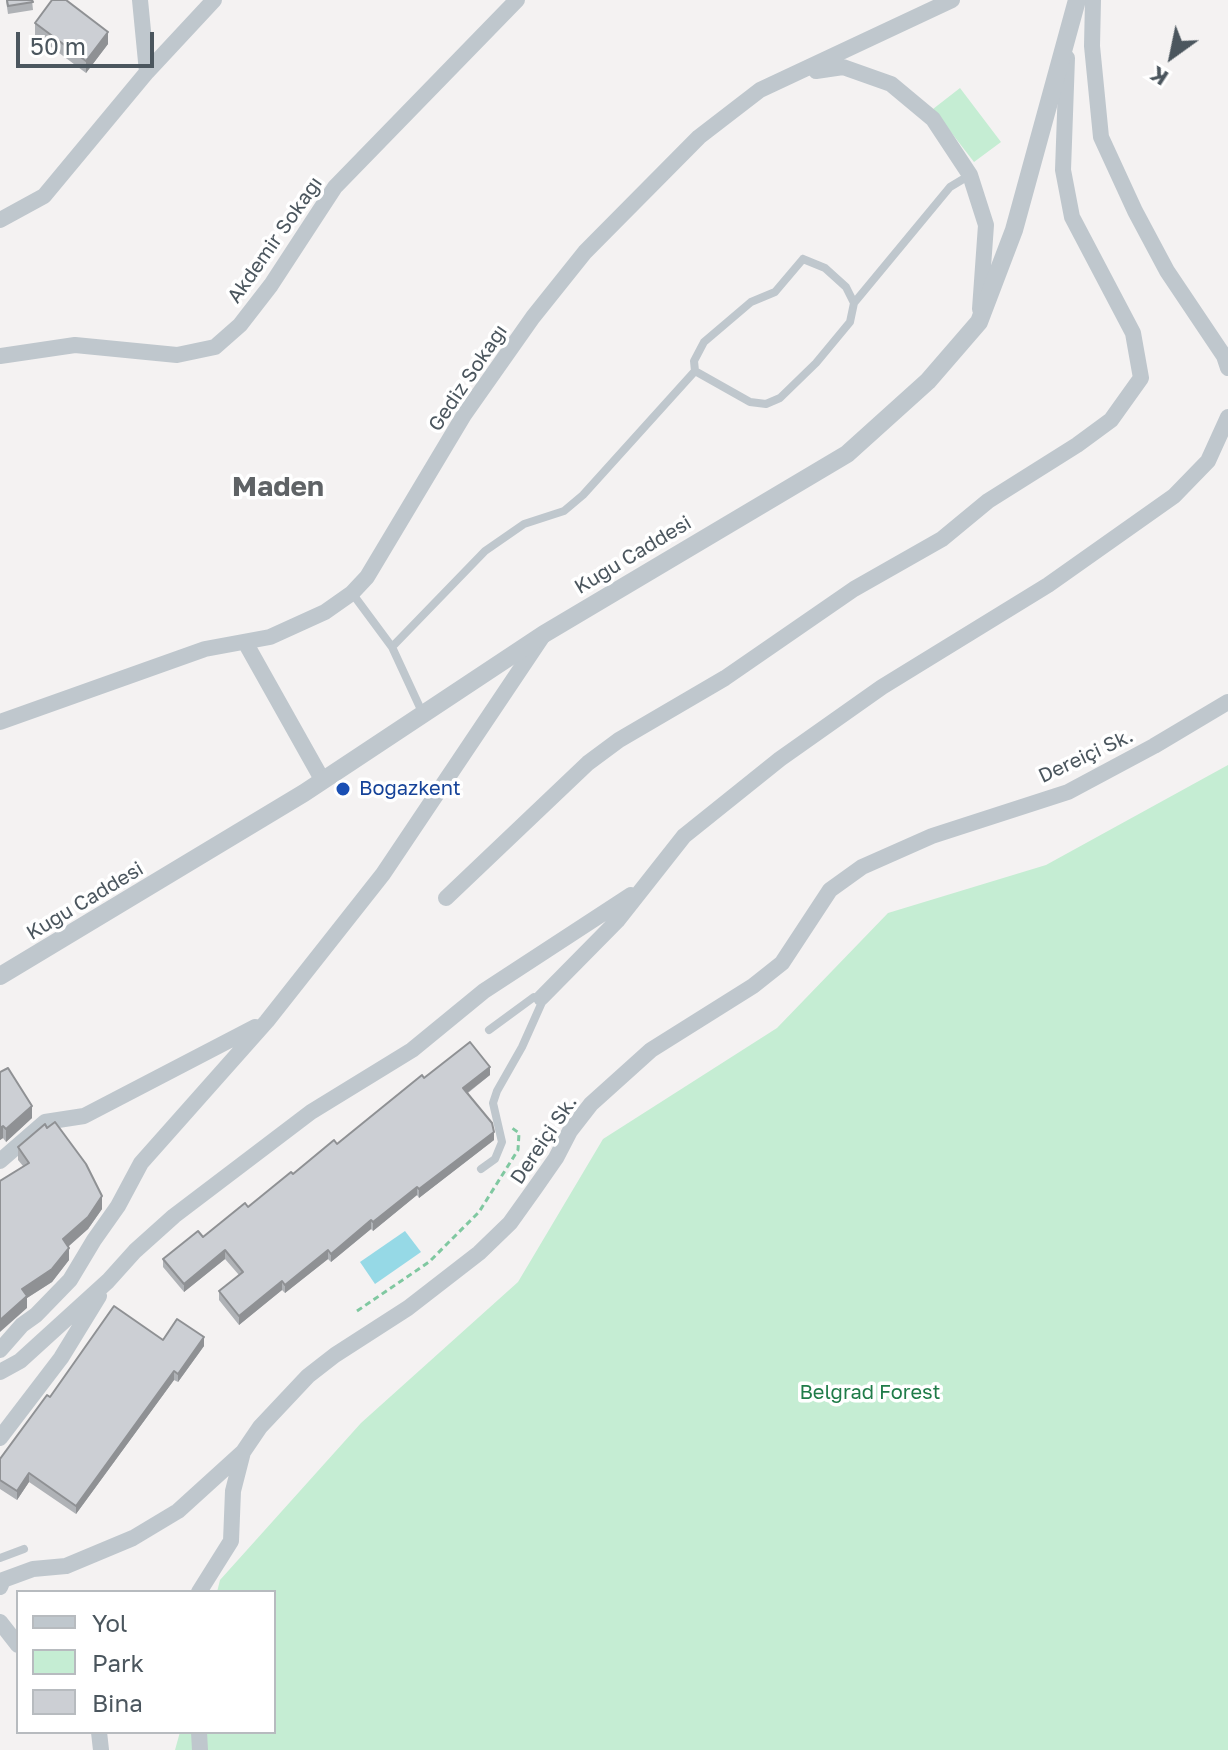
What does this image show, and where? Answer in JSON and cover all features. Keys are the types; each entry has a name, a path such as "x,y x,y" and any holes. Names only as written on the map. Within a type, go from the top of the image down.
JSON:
{"street":[{"path":"140,0 147,72"},
{"path":"0,220 44,196 147,72 214,0"},
{"name":"Akdemir Sokağı","path":"0,356 75,345 177,355 215,347 240,325 271,285 335,187 517,0"},
{"name":"Gediz Sokağı","path":"0,722 205,649 270,637 325,612 352,593 367,577 464,415 533,317 585,252 699,137 760,90 952,0"},
{"name":"Kuğu Caddesi","path":"0,976 323,781 544,634 847,454 928,381 979,322 1014,230 1077,0"},
{"path":"1093,0 1092,46 1101,137 1167,271 1224,356 1228,368"},
{"path":"446,898 588,763 619,740 725,678 854,589 942,539 988,501 1111,420 1141,378 1133,333 1072,217 1068,200 1063,170 1063,138 1070,26"},
{"path":"799,73 843,67 891,84 933,119 970,175 986,225 979,322"},
{"path":"541,998 617,921 684,836 780,759 882,687 1048,585 1174,496 1208,461 1228,417"},
{"path":"0,1350 70,1280 118,1206 141,1163 267,1021 383,874 544,634"},
{"path":"245,642 323,781"},
{"name":"Dereiçi Sk.","path":"0,1587 3,1580 33,1569 66,1566 133,1538 178,1511 243,1452 260,1427 308,1376 408,1308 479,1253 510,1223 591,1104 651,1050 753,986 782,963 830,890 862,867 932,836 1068,792 1228,702"},
{"path":"0,1372 20,1361 174,1216 311,1112 412,1050 484,991 639,890"},
{"path":"0,1161 45,1122 84,1116 267,1021"},
{"path":"0,1438 61,1358 108,1281"},
{"path":"200,1590 231,1541 233,1491 243,1452"},
{"path":"0,1622 16,1642"}],"lane":[{"path":"695,371 750,402 766,404 780,398 816,363 850,322 854,303 950,187 970,175"},
{"path":"392,647 485,551 524,524 564,511 583,495 695,371 694,361 704,342 751,302 775,292 803,259 825,268 846,287 854,303"},
{"path":"352,593 392,647 423,714"},
{"path":"481,1169 495,1159 502,1142 493,1103 543,1000 534,997 489,1030"},
{"path":"0,1558 24,1549"}],"path":[{"path":"357,1311 429,1262 461,1233 479,1212 518,1150"}],"green space":[{"path":"960,88 1001,142 974,162 933,109"},
{"name":"Belgrad Forest","path":"1228,765 1228,1750 175,1750 179,1734 276,1734 276,1590 218,1590 220,1580 361,1423 518,1282 603,1139 777,1028 888,913 1046,865"}],"water":[{"path":"405,1231 421,1252 375,1284 360,1262"}],"building":[{"path":"7,0 32,0 33,2 8,6"},
{"path":"52,0 66,0 108,32 86,61 35,23"},
{"path":"470,1042 490,1067 463,1088 492,1123 494,1132 373,1222 371,1220 331,1254 328,1250 285,1285 282,1281 239,1316 219,1291 243,1272 225,1250 184,1284 163,1259 198,1231 203,1237 245,1203 248,1207 334,1140 337,1144 422,1075 424,1078"},
{"path":"8,1068 32,1106 6,1129 3,1126 0,1128 0,1072"},
{"path":"55,1122 86,1164 102,1196 88,1217 63,1239 69,1248 52,1269 22,1289 27,1296 0,1320 0,1181 29,1163 18,1147 45,1124 47,1128"},
{"path":"114,1306 163,1340 177,1319 204,1337 178,1374 174,1371 76,1506 29,1473 17,1491 0,1480 0,1459 47,1395 50,1397"}],"place":[{"name":"Boğazkent","path":"343,789"}],"district":[{"name":"Maden","path":"278,487"}]}
